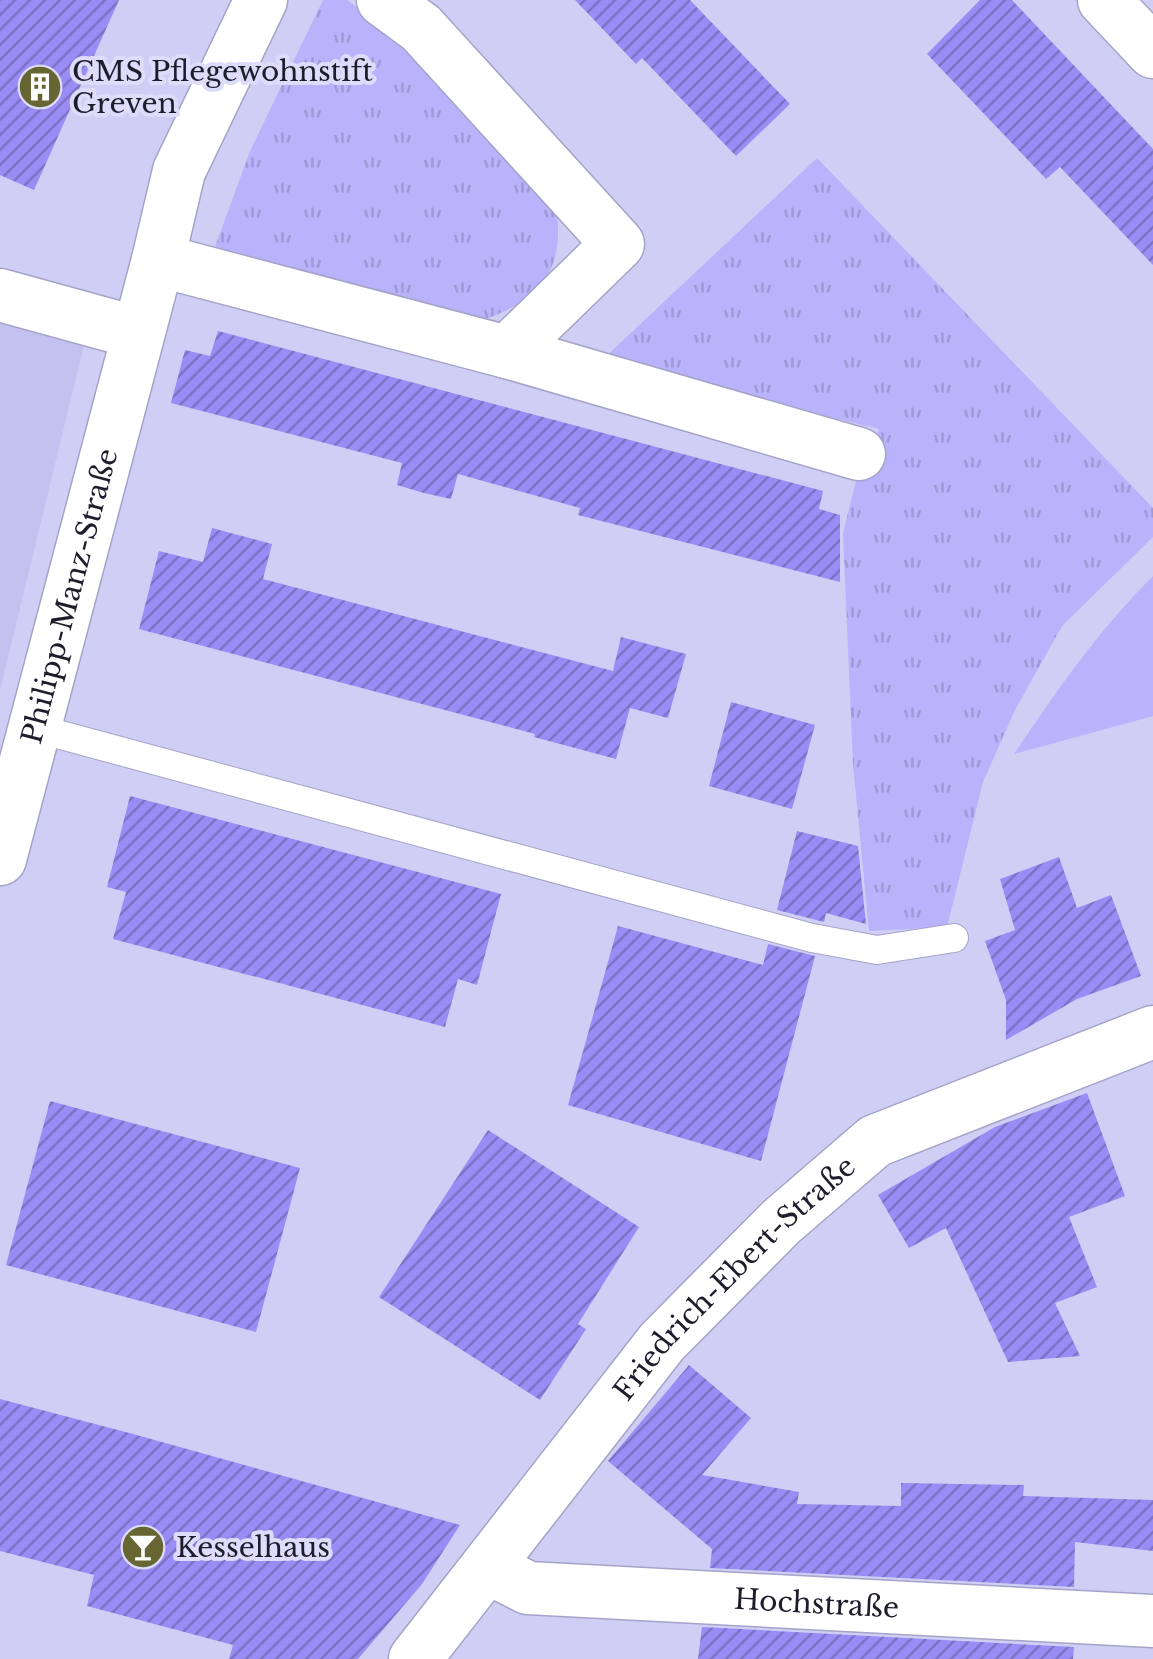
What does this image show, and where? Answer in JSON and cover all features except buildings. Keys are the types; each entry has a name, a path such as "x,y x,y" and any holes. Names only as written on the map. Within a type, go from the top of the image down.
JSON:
{"street":[{"name":"Philipp-Manz-Straße","path":"0,859 179,171 260,0"},
{"path":"383,0 421,28 618,244 508,352"},
{"path":"1104,0 1153,52"},
{"path":"158,260 508,352 859,454"},
{"path":"0,295 138,333"},
{"name":"Friedrich-Ebert-Straße","path":"415,1659 662,1342 781,1222 875,1142 1153,1032"},
{"name":"Hochstraße","path":"487,1567 528,1588 1153,1621"}],"lane":[{"path":"35,728 812,938 876,950 954,938"}],"shaded area":[{"path":"0,274 94,304 0,690"}],"green space":[{"path":"323,0 347,0 415,51 556,207 557,248 552,265 545,280 520,303 483,320 215,247 250,151"},
{"path":"817,158 1153,508 1153,537 1062,626 1015,710 983,782 947,927 869,931 853,764 843,533 857,477 866,479 879,429 601,361"},
{"path":"1153,576 1153,716 1014,754 1096,640"}],"place":[{"name":"CMS Pflegewohnstift Greven","path":"40,87"},
{"name":"Kesselhaus","path":"143,1547"}]}
